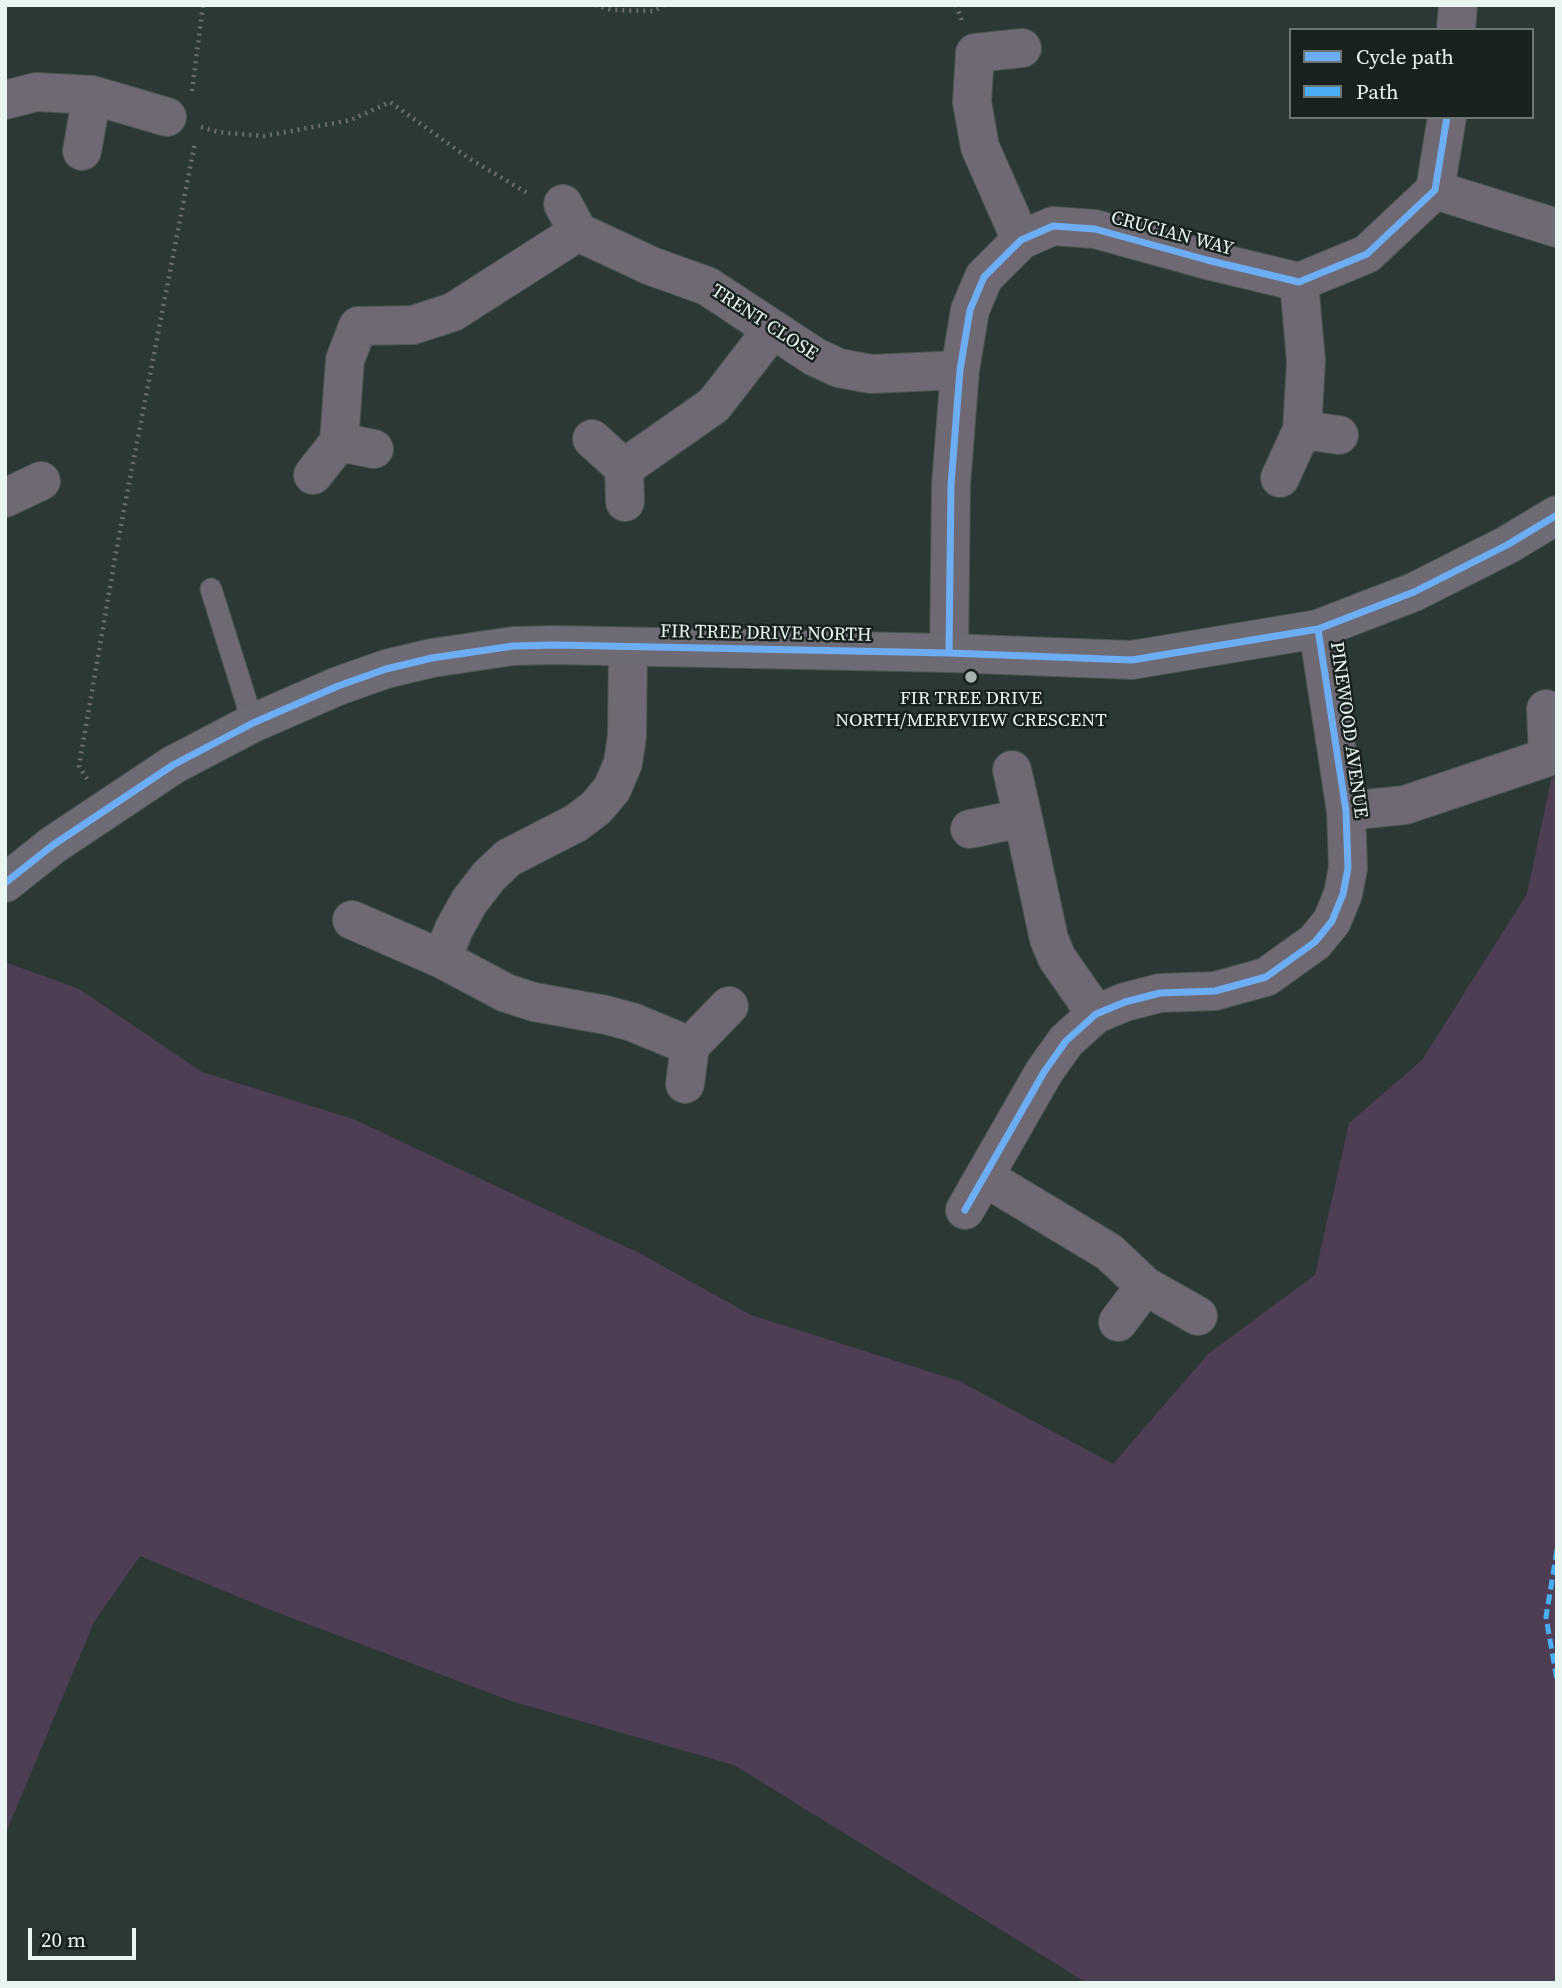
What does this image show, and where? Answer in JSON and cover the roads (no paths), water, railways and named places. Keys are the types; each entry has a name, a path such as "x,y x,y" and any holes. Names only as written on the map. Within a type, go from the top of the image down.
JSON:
{"street":[{"path":"1456,28 1458,5"},
{"path":"1021,240 980,147 972,102 975,53 1022,48"},
{"path":"5,100 36,92 92,94 184,122"},
{"path":"82,152 92,94"},
{"path":"1280,478 1321,432 1306,361 1299,282 1367,254 1435,190 1447,119"},
{"path":"1435,190 1557,228"},
{"name":"TRENT CLOSE","path":"313,475 356,445 345,360 358,326 413,325 453,312 570,218 650,267 708,286 815,357 839,368 871,373 960,370"},
{"name":"CRUCIAN WAY","path":"949,653 951,485 960,370 970,310 984,277 1021,240 1053,226 1095,229 1299,282"},
{"path":"592,439 625,485 714,405 772,330"},
{"path":"5,498 41,481"},
{"name":"FIR TREE DRIVE NORTH","path":"5,883 53,845 173,765 253,723 338,686 386,669 432,658 513,646 949,653 1132,660 1318,629 1414,592 1507,545 1557,514"},
{"name":"PINEWOOD AVENUE","path":"965,1210 986,1178 1044,1072 1066,1041 1096,1014 1125,1002 1160,993 1215,991 1266,977 1315,942 1332,921 1343,894 1348,868 1346,811 1318,629"},
{"path":"442,959 469,902 489,876 508,859 576,823 596,808 612,789 623,763 627,736 628,647"},
{"path":"1346,811 1405,805 1548,757 1546,709"},
{"path":"1012,769 1049,939 1057,958 1096,1014"},
{"path":"970,829 1023,818"},
{"path":"352,919 442,959 506,993 534,1002 632,1022 690,1046"},
{"path":"685,1084 690,1046 729,1006"},
{"path":"986,1178 1109,1252 1145,1286 1198,1316"},
{"path":"1118,1322 1145,1286"}],"lane":[{"path":"211,589 253,723"}],"place":[{"name":"FIR TREE DRIVE NORTH/MEREVIEW CRESCENT","path":"971,677"}]}
